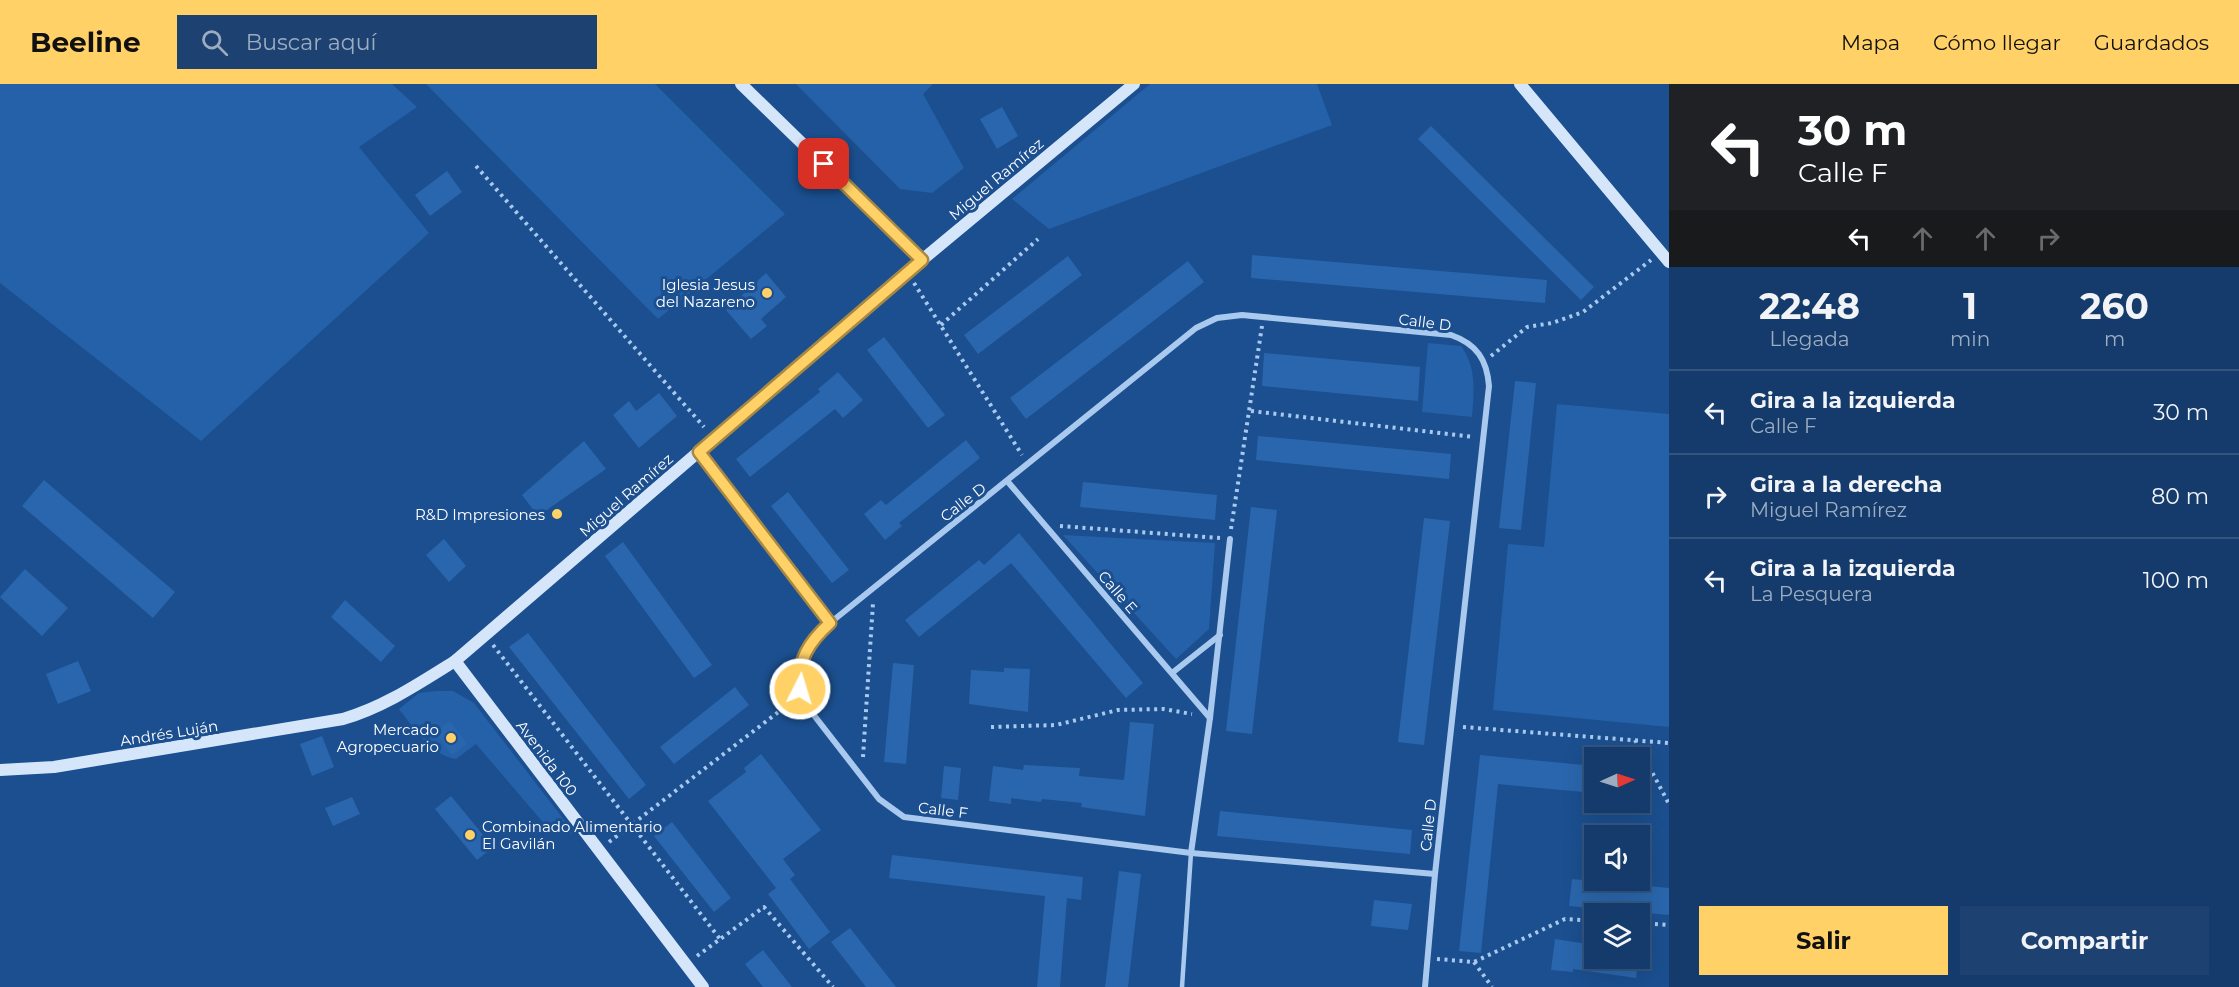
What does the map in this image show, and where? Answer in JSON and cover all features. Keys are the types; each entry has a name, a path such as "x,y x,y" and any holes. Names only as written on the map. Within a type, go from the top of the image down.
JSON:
{"street":[{"path":"741,84 922,260"},
{"name":"Miguel Ramírez","path":"343,719 372,710 455,662 922,260 1134,84"},
{"path":"1520,84 1666,254"},
{"name":"Calle D","path":"830,623 1008,482 1196,328 1216,318 1242,315 1451,335 1466,340 1485,361 1489,387 1435,874 1425,987"},
{"path":"699,452 830,623 815,637 806,651 799,677 802,694"},
{"name":"Calle E","path":"1008,482 1210,718"},
{"path":"1191,853 1210,718 1230,539"},
{"path":"1172,673 1220,635"},
{"name":"Avenida 100","path":"455,662 703,987"},
{"name":"Calle F","path":"802,694 806,705 879,799 904,817 1191,853 1435,874"},
{"name":"Andrés Luján","path":"0,770 54,767 343,719"}],"lane":[{"path":"1182,987 1191,853"}],"path":[{"path":"476,166 714,439"},
{"path":"940,326 1038,239"},
{"path":"1485,361 1527,327 1552,323 1583,312 1666,254"},
{"path":"907,273 1029,465"},
{"path":"1044,524 1230,539 1264,317"},
{"path":"1251,411 1483,438"},
{"path":"862,777 874,588"},
{"path":"485,635 720,939"},
{"path":"598,850 802,694"},
{"path":"991,727 1056,725 1118,710 1163,709 1210,718"},
{"path":"1451,726 1669,743"},
{"path":"1635,740 1669,804"},
{"path":"686,964 764,907 833,987"},
{"path":"1428,958 1474,962 1565,919 1584,920"},
{"path":"1650,924 1669,925"},
{"path":"1474,962 1492,987"}],"shaded area":[{"path":"0,84 392,84 417,107 359,147 429,233 201,441 0,283"},
{"path":"426,84 655,84 785,214 658,319"},
{"path":"796,84 933,84 923,94 964,168 932,193 900,189"},
{"path":"1150,84 1317,84 1332,125 1049,229 1012,199"},
{"path":"1428,343 1461,346 1466,354 1473,380 1472,417 1422,412"},
{"path":"1557,404 1669,414 1669,727 1493,710 1508,544 1544,547"},
{"path":"1063,535 1215,543 1209,629 1176,659"},
{"path":"453,691 474,703 575,834 553,834 476,744 456,759 438,752 423,740 399,709 419,693"}],"building":[{"path":"1002,107 1018,136 997,149 980,119"},
{"path":"1431,126 1594,287 1581,300 1418,139"},
{"path":"447,171 462,192 430,216 415,195"},
{"path":"1252,255 1547,280 1545,303 1251,278"},
{"path":"1068,256 1082,275 978,354 964,335"},
{"path":"1188,261 1204,282 1026,419 1010,398"},
{"path":"766,273 786,297 761,319 767,326 751,339 726,310"},
{"path":"884,337 945,415 928,428 867,350"},
{"path":"1264,353 1420,367 1418,401 1262,386"},
{"path":"838,372 863,400 843,418 835,409 750,477 736,459 820,392 818,389"},
{"path":"1515,381 1536,383 1521,530 1499,528"},
{"path":"659,393 677,416 639,448 613,415 629,401 636,411"},
{"path":"1258,436 1451,454 1449,479 1256,460"},
{"path":"966,440 980,458 899,523 902,526 885,540 864,514 881,500 886,505"},
{"path":"584,441 606,469 538,516 522,495"},
{"path":"44,480 175,592 153,618 22,506"},
{"path":"1083,482 1217,495 1215,520 1080,507"},
{"path":"788,492 849,570 832,583 771,506"},
{"path":"1251,507 1277,510 1252,734 1226,731"},
{"path":"1424,518 1450,521 1424,745 1398,742"},
{"path":"1019,533 1143,683 1126,698 1011,563 919,637 905,620 979,560 984,565"},
{"path":"444,539 466,566 449,582 426,555"},
{"path":"623,542 712,665 694,678 605,556"},
{"path":"25,569 68,608 42,636 0,597"},
{"path":"345,600 395,646 381,662 331,617"},
{"path":"528,633 646,785 629,799 509,647"},
{"path":"78,661 91,691 58,704 46,674"},
{"path":"893,663 914,665 906,764 884,762"},
{"path":"1004,668 1030,669 1028,712 969,704 971,670 1004,672"},
{"path":"735,687 749,705 674,764 660,747"},
{"name":"Mercado Agropecuario","path":"450,721 467,744 452,755 435,732"},
{"path":"1130,722 1154,724 1145,816 1081,807 1082,803 1042,799 1041,802 1011,798 1011,804 989,801 993,766 1023,770 1024,765 1080,768 1079,776 1124,780"},
{"path":"322,736 334,767 312,776 300,744"},
{"path":"761,754 821,830 783,859 795,875 790,879 830,932 809,949 768,894 776,888 708,801 746,772 744,768"},
{"path":"1480,755 1584,765 1584,792 1498,784 1481,953 1459,951"},
{"path":"944,766 961,768 958,800 941,798"},
{"name":"Combinado Alimentario El Gavilán","path":"451,796 493,847 477,860 435,809"},
{"path":"352,797 360,814 333,826 325,808"},
{"path":"1220,811 1412,830 1410,854 1217,836"},
{"path":"672,822 731,898 714,912 654,836"},
{"path":"892,855 1083,877 1081,900 1067,898 1060,987 1037,987 1045,896 889,878"},
{"path":"1119,871 1141,874 1128,987 1105,987"},
{"path":"1572,879 1584,880 1584,891 1650,891 1650,886 1669,888 1669,915 1650,913 1650,903 1584,903 1584,907 1569,906"},
{"path":"1374,900 1412,904 1408,930 1371,926"},
{"path":"850,928 896,987 866,987 831,942"},
{"path":"1555,939 1584,943 1584,969 1637,969 1636,978 1573,969 1573,972 1551,970"},
{"path":"763,950 792,987 763,987 745,964"}],"place":[{"name":"Iglesia Jesus del Nazareno","path":"767,293"},
{"name":"R&D Impresiones","path":"557,514"},
{"name":"Mercado Agropecuario","path":"451,738"},
{"name":"Combinado Alimentario El Gavilán","path":"470,835"}],"route":[{"path":"800,689 800,666 806,651 815,637 830,623 699,452 922,260 824,164"}]}
